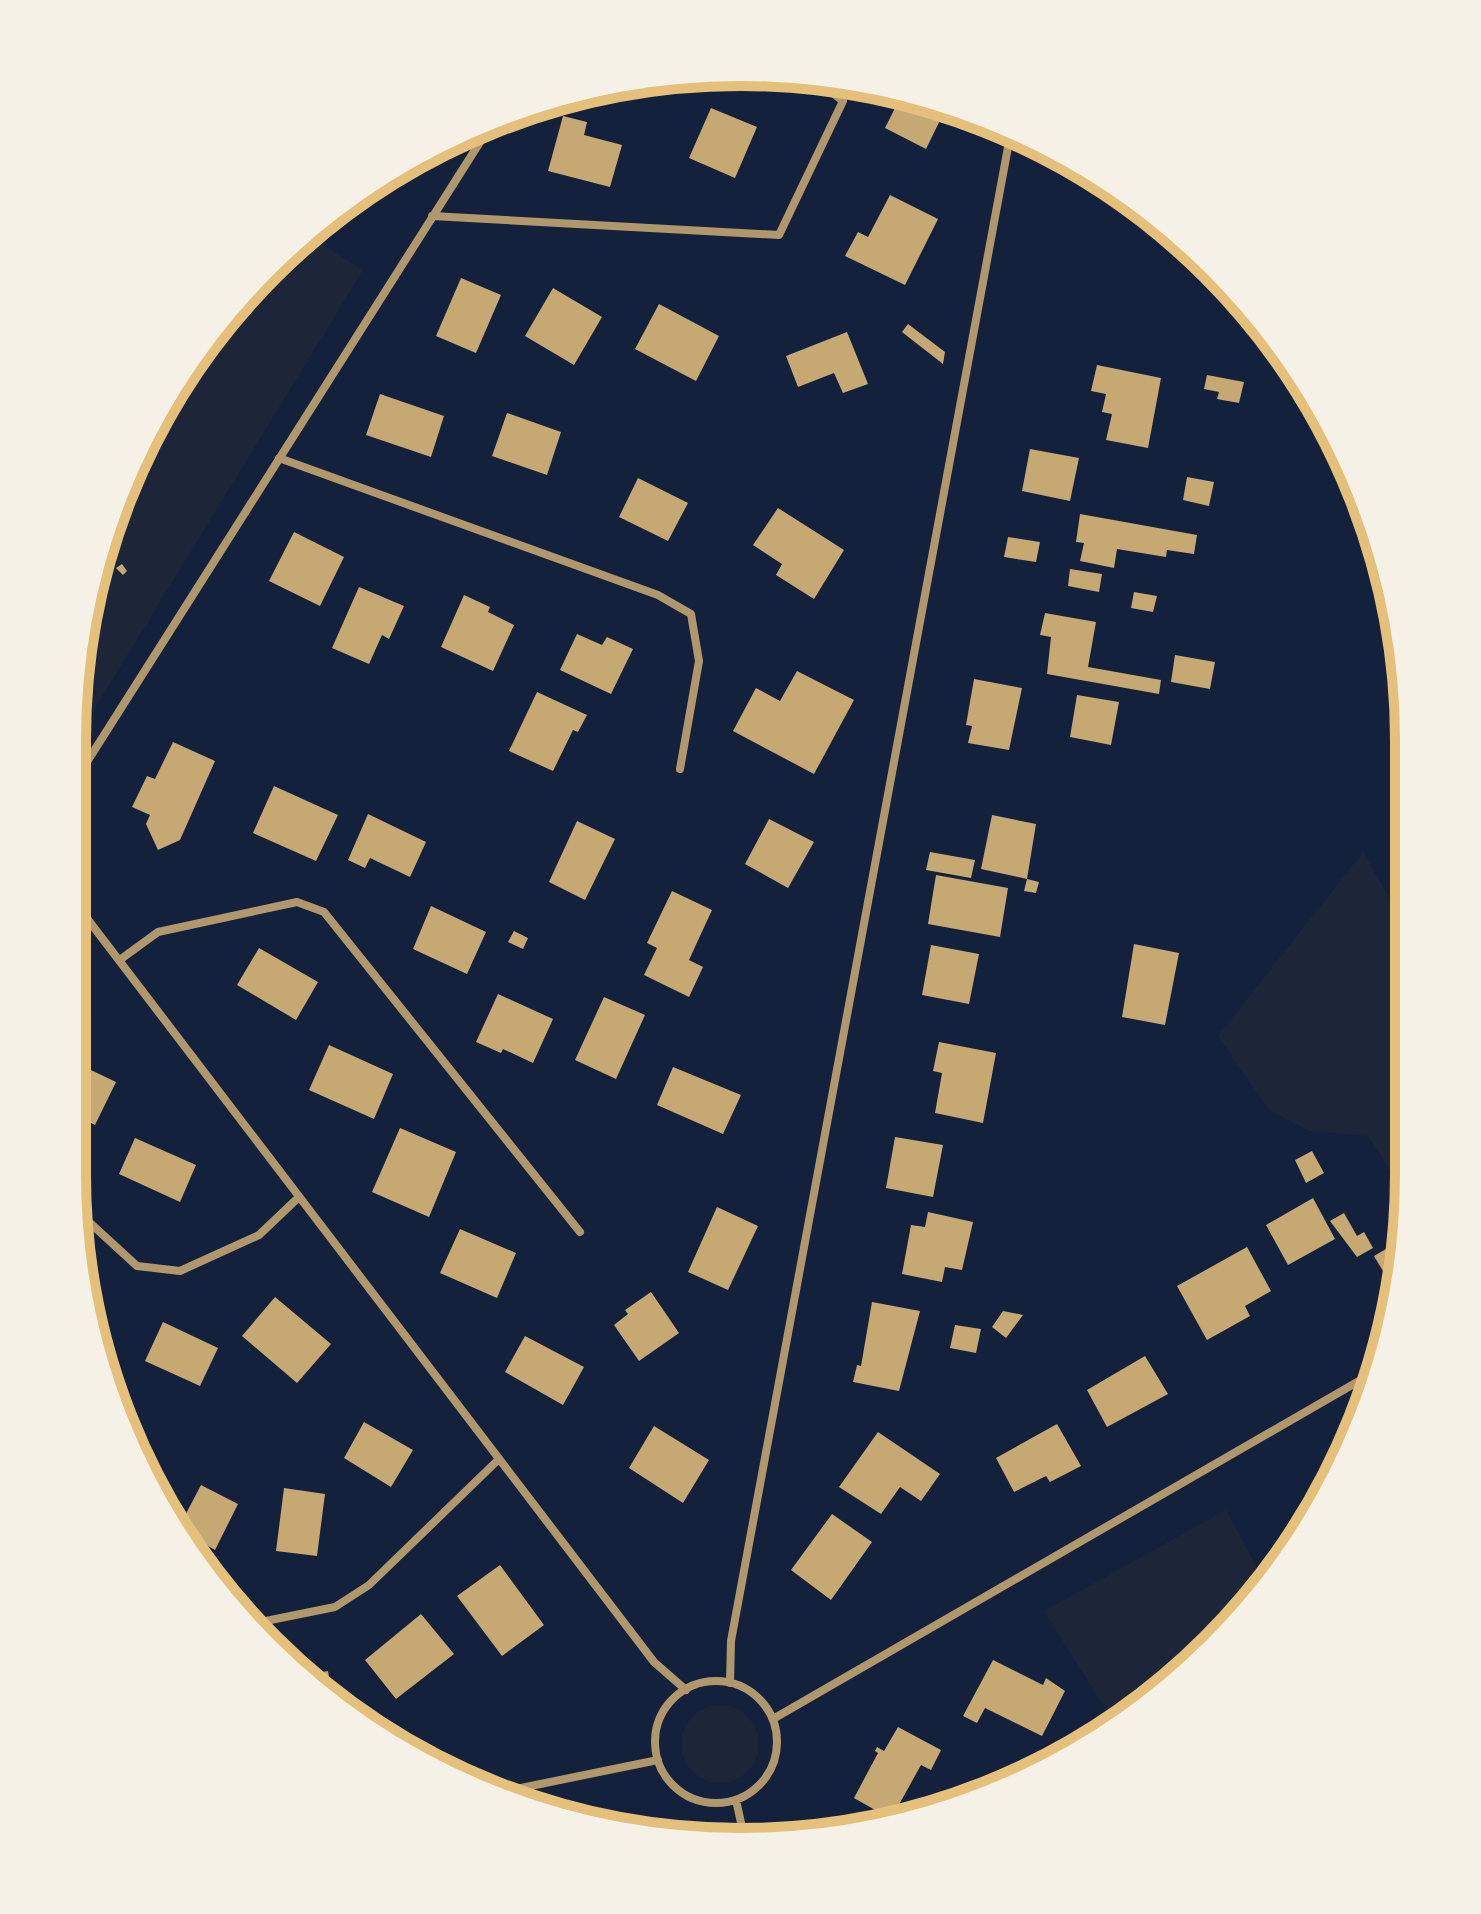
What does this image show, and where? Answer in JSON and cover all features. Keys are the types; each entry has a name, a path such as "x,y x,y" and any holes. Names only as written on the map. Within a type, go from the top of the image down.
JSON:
{"street":[{"path":"432,216 779,235 843,101 833,93"},
{"path":"86,763 481,140"},
{"path":"730,1683 734,1625 1009,144"},
{"path":"279,458 658,595 691,614 699,661 680,769"},
{"path":"121,959 158,932 297,902 324,912 580,1232"},
{"path":"86,916 654,1662 686,1690"},
{"path":"88,1221 137,1266 180,1271 259,1235 299,1197"},
{"path":"773,1719 1361,1380"},
{"path":"264,1621 335,1607 369,1585 499,1459"},
{"path":"730,1683 748,1690 773,1719 777,1738 775,1758 767,1776 754,1791 736,1800 717,1803 698,1801 680,1792 666,1778 658,1760 659,1720 670,1703 686,1690 700,1684 730,1683"},
{"path":"518,1789 658,1760"},
{"path":"736,1800 742,1828"}],"shaded area":[{"path":"317,241 363,270 86,722 99,613 112,559 122,542 118,539 121,530 153,451 196,377 248,309"},
{"path":"1363,852 1395,907 1395,1178 1368,1136 1309,1131 1269,1110 1218,1036"},
{"path":"1226,1510 1259,1573 1233,1605 1172,1666 1109,1715 1044,1611"},
{"path":"712,1705 728,1705 742,1711 753,1722 759,1744 753,1766 742,1777 728,1783 712,1783 698,1777 687,1766 681,1752 681,1736 687,1722 698,1711"}],"building":[{"path":"896,105 941,118 926,149 885,128"},
{"path":"711,108 757,127 735,178 689,158"},
{"path":"563,116 587,122 584,135 622,145 610,187 548,171"},
{"path":"890,195 938,219 905,285 845,256 858,232 868,237"},
{"path":"461,278 501,295 476,353 436,336"},
{"path":"553,288 602,317 574,365 525,336"},
{"path":"659,304 719,336 696,381 635,349"},
{"path":"908,324 945,352 943,364 902,332"},
{"path":"847,332 868,384 843,393 834,373 798,387 786,356"},
{"path":"1097,365 1161,378 1148,448 1106,440 1112,414 1102,412 1106,394 1091,391"},
{"path":"1207,375 1244,382 1239,403 1217,399 1219,392 1204,389"},
{"path":"380,394 444,416 431,457 366,435"},
{"path":"507,413 561,432 547,475 492,456"},
{"path":"1030,449 1079,458 1070,501 1022,491"},
{"path":"1187,477 1214,482 1209,506 1183,500"},
{"path":"638,478 688,503 668,541 619,517"},
{"path":"778,508 844,550 814,599 776,575 782,564 753,545"},
{"path":"1080,514 1197,535 1194,554 1167,550 1166,557 1117,549 1114,568 1080,561 1084,543 1076,542"},
{"path":"294,532 344,557 320,606 269,581"},
{"path":"1008,537 1040,542 1036,562 1004,557"},
{"path":"122,564 127,571 123,575 116,568"},
{"path":"1070,569 1102,574 1099,592 1068,586"},
{"path":"359,587 404,606 389,639 382,635 369,664 332,648"},
{"path":"1134,592 1157,596 1153,612 1131,608"},
{"path":"464,595 490,607 488,612 514,625 493,671 441,647"},
{"path":"1045,613 1096,622 1088,667 1161,680 1159,694 1047,674 1051,637 1040,635"},
{"path":"577,634 602,645 607,637 633,649 611,694 560,670"},
{"path":"1175,655 1215,662 1210,689 1171,682"},
{"path":"797,671 854,700 814,774 733,731 756,688 780,701"},
{"path":"974,679 1022,688 1009,750 968,743 972,726 966,725"},
{"path":"537,692 587,715 578,732 573,730 553,771 509,751"},
{"path":"1077,695 1119,702 1111,745 1070,737"},
{"path":"173,742 215,761 180,840 158,850 146,824 150,815 132,807 147,776 155,779"},
{"path":"274,786 338,815 316,861 253,833"},
{"path":"368,814 426,842 410,877 370,858 365,868 348,860"},
{"path":"992,815 1036,824 1027,879 981,869"},
{"path":"769,819 814,842 788,888 745,864"},
{"path":"577,821 615,839 585,900 549,882"},
{"path":"930,852 975,860 971,878 926,870"},
{"path":"936,875 1008,888 1000,937 928,924"},
{"path":"1027,879 1039,882 1036,893 1024,891"},
{"path":"672,891 712,910 689,960 703,967 689,997 644,975 657,948 647,943"},
{"path":"431,906 486,932 467,974 413,949"},
{"path":"514,931 528,938 523,949 508,942"},
{"path":"1134,944 1179,953 1165,1025 1122,1017"},
{"path":"931,945 979,954 969,1004 922,995"},
{"path":"259,948 318,982 296,1020 237,985"},
{"path":"498,994 553,1019 533,1063 503,1049 501,1053 476,1042"},
{"path":"604,997 645,1015 616,1079 575,1060"},
{"path":"939,1042 996,1053 983,1123 935,1113 942,1073 933,1071"},
{"path":"329,1045 393,1074 374,1119 309,1090"},
{"path":"673,1067 741,1095 723,1134 657,1105"},
{"path":"86,1068 116,1082 95,1125 86,1120"},
{"path":"400,1128 456,1152 429,1217 372,1192"},
{"path":"895,1137 943,1145 933,1197 886,1188"},
{"path":"135,1138 196,1165 180,1202 119,1174"},
{"path":"1312,1151 1324,1173 1306,1183 1295,1160"},
{"path":"1313,1198 1335,1239 1288,1265 1266,1225"},
{"path":"717,1207 758,1226 728,1290 688,1272"},
{"path":"928,1212 973,1222 962,1270 945,1267 942,1282 902,1274 911,1225 925,1227"},
{"path":"1344,1213 1357,1236 1364,1232 1373,1248 1357,1257 1330,1221"},
{"path":"460,1229 516,1253 497,1298 440,1273"},
{"path":"1390,1246 1386,1276 1374,1256"},
{"path":"1247,1247 1271,1291 1245,1306 1250,1316 1207,1340 1177,1286"},
{"path":"651,1292 679,1333 639,1361 614,1325 628,1314 625,1310"},
{"path":"275,1297 331,1344 297,1383 242,1336"},
{"path":"872,1302 920,1311 899,1391 853,1382 857,1365 861,1366"},
{"path":"1003,1311 1023,1315 1006,1338 992,1327"},
{"path":"163,1322 218,1348 200,1386 145,1361"},
{"path":"955,1325 981,1329 976,1353 950,1348"},
{"path":"525,1336 584,1367 563,1405 505,1372"},
{"path":"1145,1356 1168,1394 1107,1427 1087,1390"},
{"path":"364,1422 413,1450 391,1487 344,1458"},
{"path":"1057,1424 1081,1466 1050,1482 1046,1476 1014,1492 996,1458"},
{"path":"654,1426 709,1460 683,1503 629,1468"},
{"path":"878,1432 940,1474 921,1501 900,1487 881,1514 839,1487"},
{"path":"201,1485 238,1504 215,1550 199,1541 184,1517"},
{"path":"284,1488 325,1494 317,1556 276,1551"},
{"path":"832,1514 872,1542 831,1600 791,1570"},
{"path":"500,1565 544,1625 502,1656 457,1596"},
{"path":"421,1614 454,1654 396,1699 365,1660"},
{"path":"993,1660 1043,1685 1046,1678 1065,1691 1042,1736 985,1708 977,1723 963,1716"},
{"path":"328,1671 330,1683 317,1673"},
{"path":"898,1727 941,1750 931,1770 921,1765 897,1809 880,1813 854,1798 878,1753 875,1751 877,1747 884,1751"}]}
